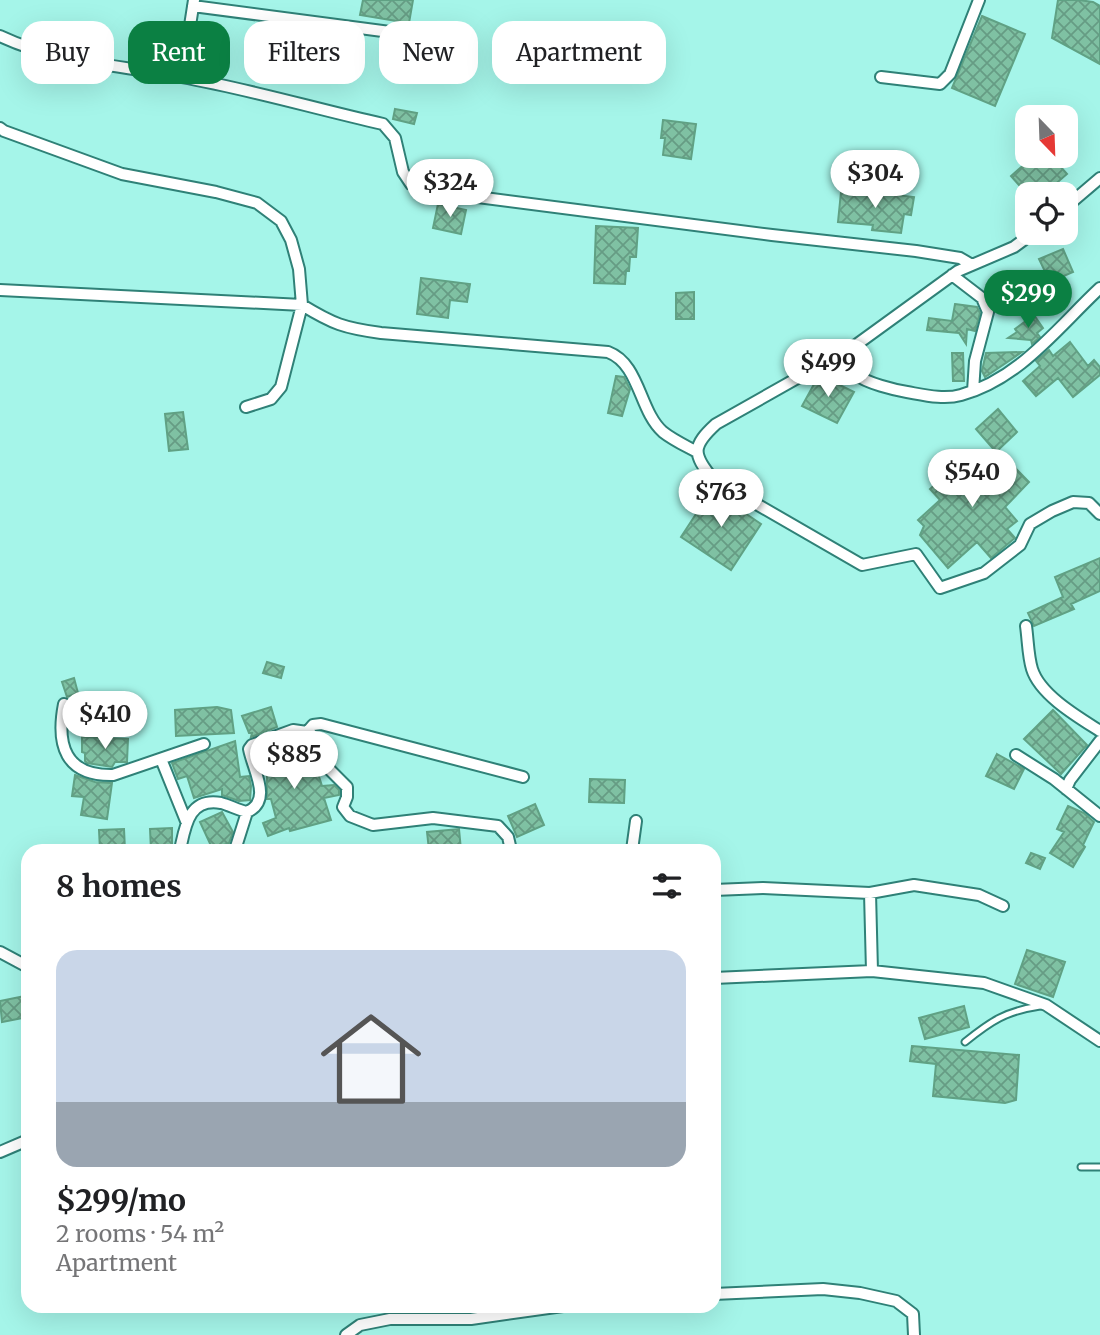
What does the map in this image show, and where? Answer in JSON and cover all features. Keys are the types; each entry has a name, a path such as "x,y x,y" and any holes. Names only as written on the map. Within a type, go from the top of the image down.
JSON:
{"street":[{"path":"881,77 940,84 950,74 979,0"},
{"path":"190,21 193,3 379,30"},
{"path":"0,36 17,44 84,63 128,69"},
{"path":"212,84 383,124 395,138 403,172 411,184 431,191 916,251 960,258 972,265"},
{"path":"0,128 122,174 216,192 257,203 281,221 291,240 299,269 302,305 281,387 271,399 246,407"},
{"path":"1078,197 1100,178"},
{"path":"1017,245 952,275 839,354 716,424 699,440 696,452 699,463 713,479 862,565 916,554 940,588 984,573 1020,545 1030,524 1052,511 1073,502 1089,503 1100,514"},
{"path":"952,275 982,298 988,312 975,361 973,391"},
{"path":"839,354 858,376 895,390 933,397 959,396 1010,372 1050,340 1073,313 1100,288"},
{"path":"0,290 302,305 346,328 608,352 619,356 628,369 662,432 696,452"},
{"path":"1026,626 1032,670 1040,684 1068,710 1100,731"},
{"path":"64,704 60,725 63,749 78,768 98,775 113,775 204,744"},
{"path":"307,732 313,725 321,724 523,777"},
{"path":"181,844 186,821 192,811 203,805 219,803 247,812 255,809 261,800 261,791 249,750 252,744 293,730 307,732"},
{"path":"307,732 314,754 347,787 348,797 343,807 350,816 373,825 433,818 498,826 508,837 510,844"},
{"path":"1066,789 1100,741"},
{"path":"1016,755 1054,779 1100,816"},
{"path":"161,759 186,821"},
{"path":"237,844 247,812"},
{"path":"633,844 636,821"},
{"path":"721,890 762,888 870,893 914,885 979,895 1003,906"},
{"path":"870,893 872,971"},
{"path":"0,952 21,963"},
{"path":"721,978 872,971 984,983 1046,1005 1100,1041"},
{"path":"0,1152 21,1143"},
{"path":"721,1294 824,1289 860,1293 896,1301 913,1314 914,1335"},
{"path":"346,1335 360,1325 390,1319 471,1319 513,1313"}],"lane":[{"path":"965,1042 992,1021 1021,1009 1046,1005"},
{"path":"1081,1167 1100,1167"}],"building":[{"path":"363,0 413,0 409,21 360,15"},
{"path":"1058,0 1093,2 1100,6 1100,64 1052,38"},
{"path":"982,16 1025,34 995,106 952,88"},
{"path":"395,109 417,113 414,124 393,119"},
{"path":"663,120 696,124 691,159 663,155"},
{"path":"1020,168 1062,168 1067,174 1058,182 1016,182 1011,176"},
{"path":"841,192 914,197 911,215 904,214 901,233 872,230 873,225 838,222"},
{"path":"438,204 466,210 461,234 433,228"},
{"path":"596,226 638,228 636,257 630,257 625,284 594,283"},
{"path":"1063,249 1073,272 1050,282 1039,259"},
{"path":"421,278 470,284 467,302 450,300 448,318 417,314"},
{"path":"1017,278 1023,294 1018,296 1023,305 1004,314 993,291"},
{"path":"694,292 694,319 676,319 676,293"},
{"path":"955,304 977,307 980,313 975,331 967,329 966,344 959,333 927,330 929,318 952,321"},
{"path":"1034,315 1043,328 1037,333 1040,337 1032,344 1031,340 1008,338 1017,332 1015,329"},
{"path":"1070,342 1088,366 1094,360 1100,367 1100,375 1073,397 1058,378 1036,396 1023,381 1040,366 1036,361 1049,350 1053,356"},
{"path":"1022,352 985,377 982,371 986,353"},
{"path":"952,353 963,353 964,381 953,381"},
{"path":"819,375 854,392 837,423 802,406"},
{"path":"616,376 624,377 630,389 622,416 608,413"},
{"path":"998,409 1017,432 996,452 976,429"},
{"path":"183,412 188,449 169,451 165,414"},
{"path":"999,451 1029,482 1005,507 1017,521 1007,529 1015,538 991,558 977,542 948,568 920,535 924,526 918,520 940,500 930,489 953,468 948,463 958,452 981,473"},
{"path":"713,488 742,505 739,509 761,524 731,570 681,537"},
{"path":"1100,558 1100,591 1071,604 1074,609 1034,626 1028,613 1063,597 1055,577"},
{"path":"267,662 284,667 281,678 263,673"},
{"path":"74,678 78,693 67,697 62,682"},
{"path":"217,707 231,710 234,733 176,736 175,710"},
{"path":"271,707 277,727 251,737 252,733 249,733 242,716"},
{"path":"1053,710 1087,745 1061,774 1024,739"},
{"path":"82,737 128,739 127,762 115,762 112,767 87,763 85,753 82,752"},
{"path":"235,741 240,777 249,776 250,800 239,801 222,795 222,789 194,798 187,776 178,779 172,763"},
{"path":"283,742 289,759 306,754 316,767 322,786 334,785 339,790 339,795 324,798 331,820 290,831 289,828 268,836 263,823 276,818 271,799 267,799 267,775 258,751"},
{"path":"997,754 1024,769 1014,789 986,776"},
{"path":"75,775 95,782 112,783 107,819 81,815 84,797 72,796"},
{"path":"590,779 625,780 624,803 589,802"},
{"path":"535,804 544,825 517,837 508,816"},
{"path":"1068,806 1084,813 1094,822 1083,845 1085,847 1073,867 1050,853 1064,832 1057,829"},
{"path":"222,812 233,832 229,843 210,844 200,822"},
{"path":"172,828 172,844 151,844 150,829"},
{"path":"124,829 125,844 100,844 99,830"},
{"path":"459,829 460,844 428,844 427,832"},
{"path":"1031,853 1045,858 1040,869 1026,863"},
{"path":"1027,950 1065,962 1053,997 1015,984"},
{"path":"21,997 21,1018 2,1022 0,1001"},
{"path":"964,1006 969,1027 925,1039 919,1018"},
{"path":"912,1046 1019,1055 1016,1100 1005,1103 933,1096 936,1064 910,1061"}]}
